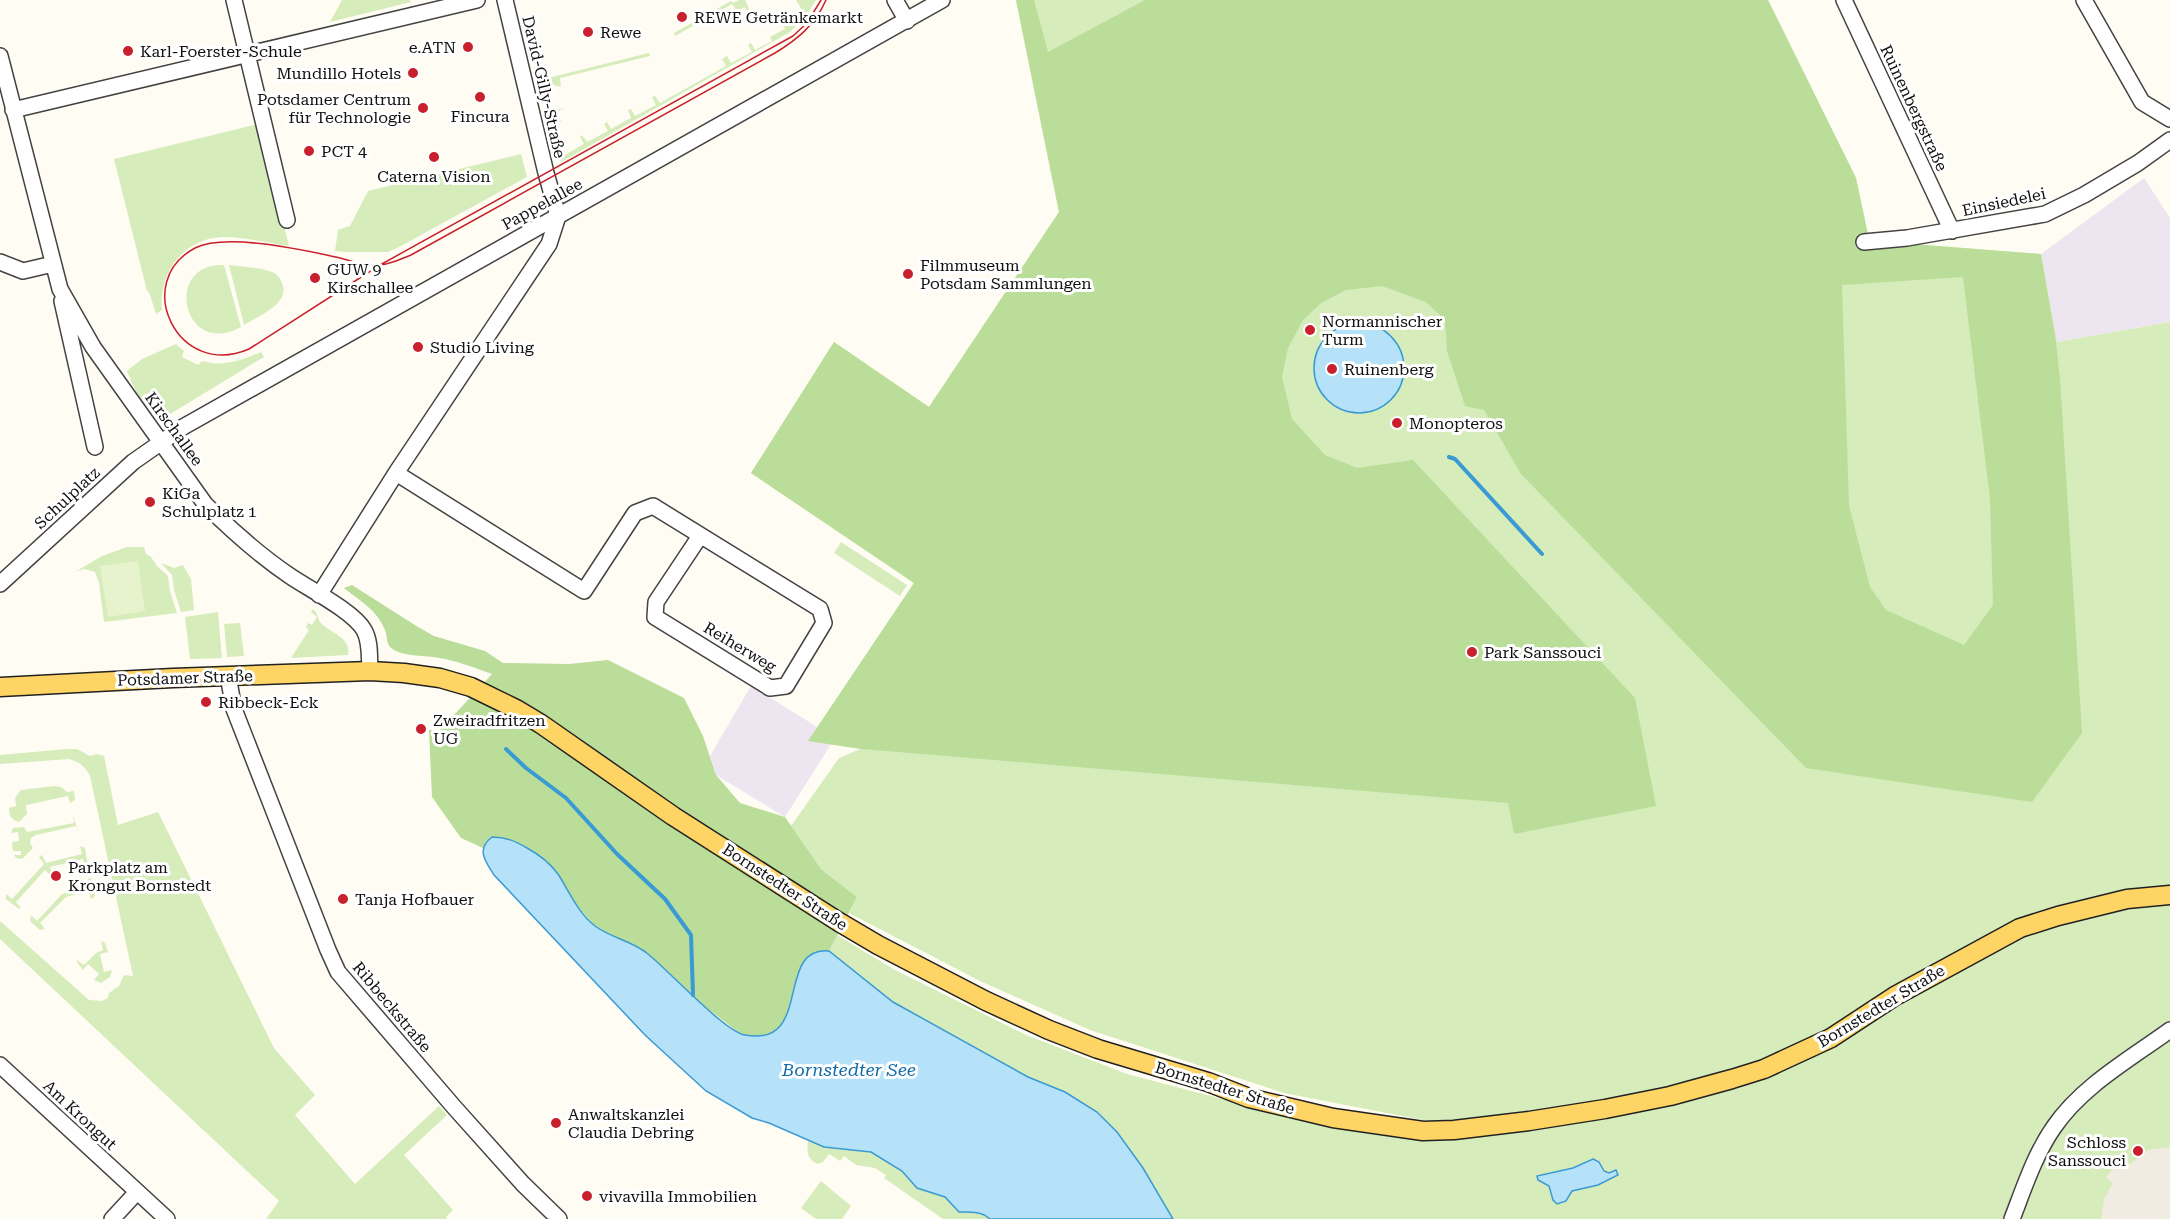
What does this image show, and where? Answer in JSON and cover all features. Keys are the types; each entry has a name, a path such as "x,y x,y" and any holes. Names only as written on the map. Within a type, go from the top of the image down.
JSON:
{"main road":[{"name":"Potsdamer Straße","path":"0,687 370,671"},
{"name":"Bornstedter Straße","path":"370,671 440,678 482,692 516,710 673,816 839,922 986,1001 1048,1030 1098,1049 1208,1082 1249,1098 1333,1118 1391,1128 1423,1131 1454,1130 1529,1121 1659,1098 1732,1079 1764,1069 1831,1038 1895,996 2020,928 2127,899 2170,895"}],"street":[{"path":"234,0 287,220"},
{"path":"13,110 477,0"},
{"name":"David-Gilly-Straße","path":"505,0 558,216"},
{"path":"895,0 907,21"},
{"name":"Pappelallee","path":"160,441 251,387 942,0"},
{"name":"Ruinenbergstraße","path":"1844,0 1952,231"},
{"path":"2084,0 2142,102 2170,119"},
{"name":"Kirschallee","path":"0,56 60,289 95,447"},
{"name":"Einsiedelei","path":"1864,242 1907,238 2045,214 2068,204 2138,163 2170,140"},
{"path":"319,595 396,473 549,244 558,216"},
{"path":"0,262 23,271 53,264"},
{"name":"Kirschallee","path":"60,289 93,347 205,504 269,560 345,612 363,628 367,636 370,671"},
{"name":"Schulplatz","path":"0,584 133,462 160,441"},
{"name":"Reiherweg","path":"396,473 584,591 635,513 653,506 820,609 824,622 786,686 770,688 655,617 656,602 699,536"},
{"name":"Ribbeckstraße","path":"228,676 234,709 338,972 454,1107 528,1189 559,1219"},
{"path":"2012,1219 2043,1144 2067,1110 2095,1084 2170,1030"},
{"name":"Am Krongut","path":"0,1065 167,1219"},
{"path":"112,1219 137,1192"}],"shaded area":[{"path":"2144,178 2170,218 2170,322 2056,342 2041,254"},
{"path":"751,686 835,738 785,817 716,775 710,756"},
{"path":"2170,1147 2170,1219 2101,1219 2104,1199 2113,1183 2106,1177 2121,1160 2128,1166 2148,1150"}],"green space":[{"path":"342,0 410,0 411,2 330,22"},
{"path":"745,0 750,16 745,7 737,11 732,4 675,36 674,33 731,1 733,3"},
{"path":"796,0 816,0 806,16 790,32 563,161 557,160 545,112 565,108 556,112 561,121 551,128 555,135 552,138 563,156 584,144 580,137 582,135 587,142 608,131 604,124 607,122 611,129 631,118 628,110 631,109 635,116 656,105 652,97 655,96 660,103 726,66 722,59 727,56 731,63 752,52 748,45 751,43 755,50 772,41 770,37 785,29 783,25 803,12"},
{"name":"Park Sanssouci","path":"1016,0 1768,0 1856,178 1870,244 1899,243 2041,254 2057,342 2170,322 2170,1219 1173,1219 1143,1168 1117,1132 1097,1112 1065,1092 1028,1077 893,1002 829,951 837,935 895,970 1026,1035 1127,1074 1260,1109 1427,1139 1428,1121 1284,1093 1090,1030 980,981 849,913 857,897 821,869 791,826 839,758 860,749 808,741 914,583 751,473 834,342 929,407 1059,212"},
{"name":"Park Sanssouci","path":"1016,0 1034,0 1048,52 1145,0 1768,0 1856,178 1870,244 1899,243 2041,254 2060,379 2082,733 2032,802 1806,768 1521,474 1484,410 1465,406 1447,351 1445,320 1426,302 1382,286 1346,290 1321,303 1303,320 1288,348 1282,377 1292,419 1325,455 1357,468 1413,460 1635,698 1656,806 1514,834 1508,803 862,749 808,741 914,583 751,473 834,342 929,407 1059,212","holes":["1963,277 1990,499 1993,605 1964,645 1886,610 1870,587 1849,506 1842,285"]},
{"path":"750,16 748,23 742,20"},
{"path":"649,53 650,56 560,78 561,87 550,84 548,78"},
{"path":"258,124 289,246 223,237 196,244 176,260 169,271 164,283 162,310 156,314 147,291 114,159"},
{"path":"521,154 527,177 399,247 388,252 335,251 338,230 350,226 368,191"},
{"path":"224,265 241,327 221,333 205,331 194,321 188,307 187,292 192,278 205,268"},
{"path":"229,265 267,270 277,275 284,290 278,303 244,325"},
{"path":"176,344 184,351 182,357 198,365 202,361 232,362 261,352 264,357 170,414 162,416 144,404 127,371 142,359"},
{"path":"841,542 907,585 900,596 834,553"},
{"path":"127,547 144,547 146,554 168,576 177,613 104,622 99,583 95,572 84,569 75,572 102,556"},
{"path":"138,561 145,611 108,617 100,566"},
{"path":"161,563 174,568 183,565 191,579 194,610 181,612 172,575"},
{"path":"352,585 434,636 485,651 503,663 569,664 608,660 684,698 703,736 716,775 740,803 785,817 821,869 857,897 829,951 820,951 799,971 788,1013 780,1028 763,1038 742,1035 614,937 594,925 579,908 556,872 486,842 483,848 461,838 432,797 429,730 440,730 492,674 453,661 404,654 394,650 388,644 382,623 368,606 344,588"},
{"path":"313,609 320,622 347,644 348,655 291,658 309,630 306,627 308,623 312,625 317,617 311,612"},
{"path":"218,612 222,658 190,659 185,617"},
{"path":"240,623 244,656 227,657 224,624"},
{"path":"77,749 90,756 97,754 104,756 118,825 158,812 274,1048 315,1095 295,1115 355,1184 439,1106 447,1115 404,1155 453,1210 446,1217 447,1219 266,1219 279,1201 0,939 0,921 89,1000 102,1001 108,998 109,993 119,986 124,975 133,976 90,776 81,765 69,759 0,764 0,755"},
{"path":"61,787 67,792 74,791 75,800 70,803 68,796 26,805 27,814 19,822 11,817 9,808 16,806 15,798 21,790"},
{"path":"73,815 79,835 76,826 36,835 31,838 30,843 33,848 22,859 16,858 14,855 21,855 21,851 13,851 12,842 19,841 18,832 11,833 13,828 24,827 27,832 74,823"},
{"path":"80,846 85,848 88,865 85,867 83,859 50,867 53,875 51,876 45,870 16,902 21,908 19,909 6,899 6,894 12,899 44,864 39,857 42,855 46,863 82,854"},
{"path":"90,878 95,896 91,899 89,891 66,897 40,923 45,929 40,930 30,921 31,915 37,921 62,894 89,886 88,879"},
{"path":"101,941 105,943 108,952 100,954 104,972 112,970 110,977 101,983 94,980 99,974 88,964 83,970 77,960 84,965 96,953 103,950"},
{"path":"808,1140 824,1147 871,1152 902,1171 917,1188 945,1197 959,1212 979,1213 990,1219 943,1219 884,1178 886,1175 875,1168 856,1165 844,1156 840,1161 829,1154 823,1162 817,1164 808,1154"},
{"path":"821,1181 851,1206 842,1219 816,1219 801,1208"}],"water":[{"path":"1350,323 1368,323 1384,330 1397,343 1404,359 1404,377 1397,393 1384,406 1368,413 1350,413 1334,406 1321,393 1314,377 1314,359 1321,343 1334,330"},
{"name":"Bornstedter See","path":"492,837 514,841 544,859 558,874 589,921 608,934 642,950 724,1023 745,1035 766,1035 780,1027 787,1013 802,964 812,954 829,951 893,1002 1028,1077 1065,1092 1097,1112 1117,1132 1143,1168 1173,1219 990,1219 979,1213 959,1212 945,1197 917,1188 902,1171 871,1152 824,1147 752,1118 706,1091 645,1035 494,875 485,860 483,851 484,846"},
{"path":"1593,1159 1599,1162 1604,1171 1609,1173 1616,1170 1618,1175 1598,1185 1572,1191 1566,1201 1557,1204 1553,1200 1549,1186 1538,1180 1537,1176 1573,1168"}],"waterway":[{"path":"1449,457 1455,459 1542,554"},
{"path":"506,749 526,768 566,798 617,854 665,899 691,935 693,995"}],"tram line":[{"path":"821,0 807,23 793,36 380,265 249,349 224,355 202,351 184,340 171,323 165,303 166,282 176,263 195,248 208,244 243,242 300,250 368,265 380,265 400,260 775,53 805,31 817,17 826,0"}],"place":[{"name":"REWE Getränkemarkt","path":"682,17"},
{"name":"Rewe","path":"588,32"},
{"name":"e.ATN","path":"468,47"},
{"name":"Karl-Foerster-Schule","path":"128,51"},
{"name":"Mundillo Hotels","path":"413,73"},
{"name":"Fincura","path":"480,97"},
{"name":"Potsdamer Centrum für Technologie","path":"423,108"},
{"name":"PCT 4","path":"309,151"},
{"name":"Caterna Vision","path":"434,157"},
{"name":"Filmmuseum Potsdam Sammlungen","path":"908,274"},
{"name":"GUW 9 Kirschallee","path":"315,278"},
{"name":"Normannischer Turm","path":"1310,330"},
{"name":"Studio Living","path":"418,347"},
{"name":"Ruinenberg","path":"1332,369"},
{"name":"Monopteros","path":"1397,423"},
{"name":"KiGa Schulplatz 1","path":"150,502"},
{"name":"Park Sanssouci","path":"1472,652"},
{"name":"Ribbeck-Eck","path":"206,702"},
{"name":"Zweiradfritzen UG","path":"421,729"},
{"name":"Parkplatz am Krongut Bornstedt","path":"56,876"},
{"name":"Tanja Hofbauer","path":"343,899"},
{"name":"Anwaltskanzlei Claudia Debring","path":"556,1123"},
{"name":"Schloss Sanssouci","path":"2138,1151"},
{"name":"vivavilla Immobilien","path":"587,1196"}]}
